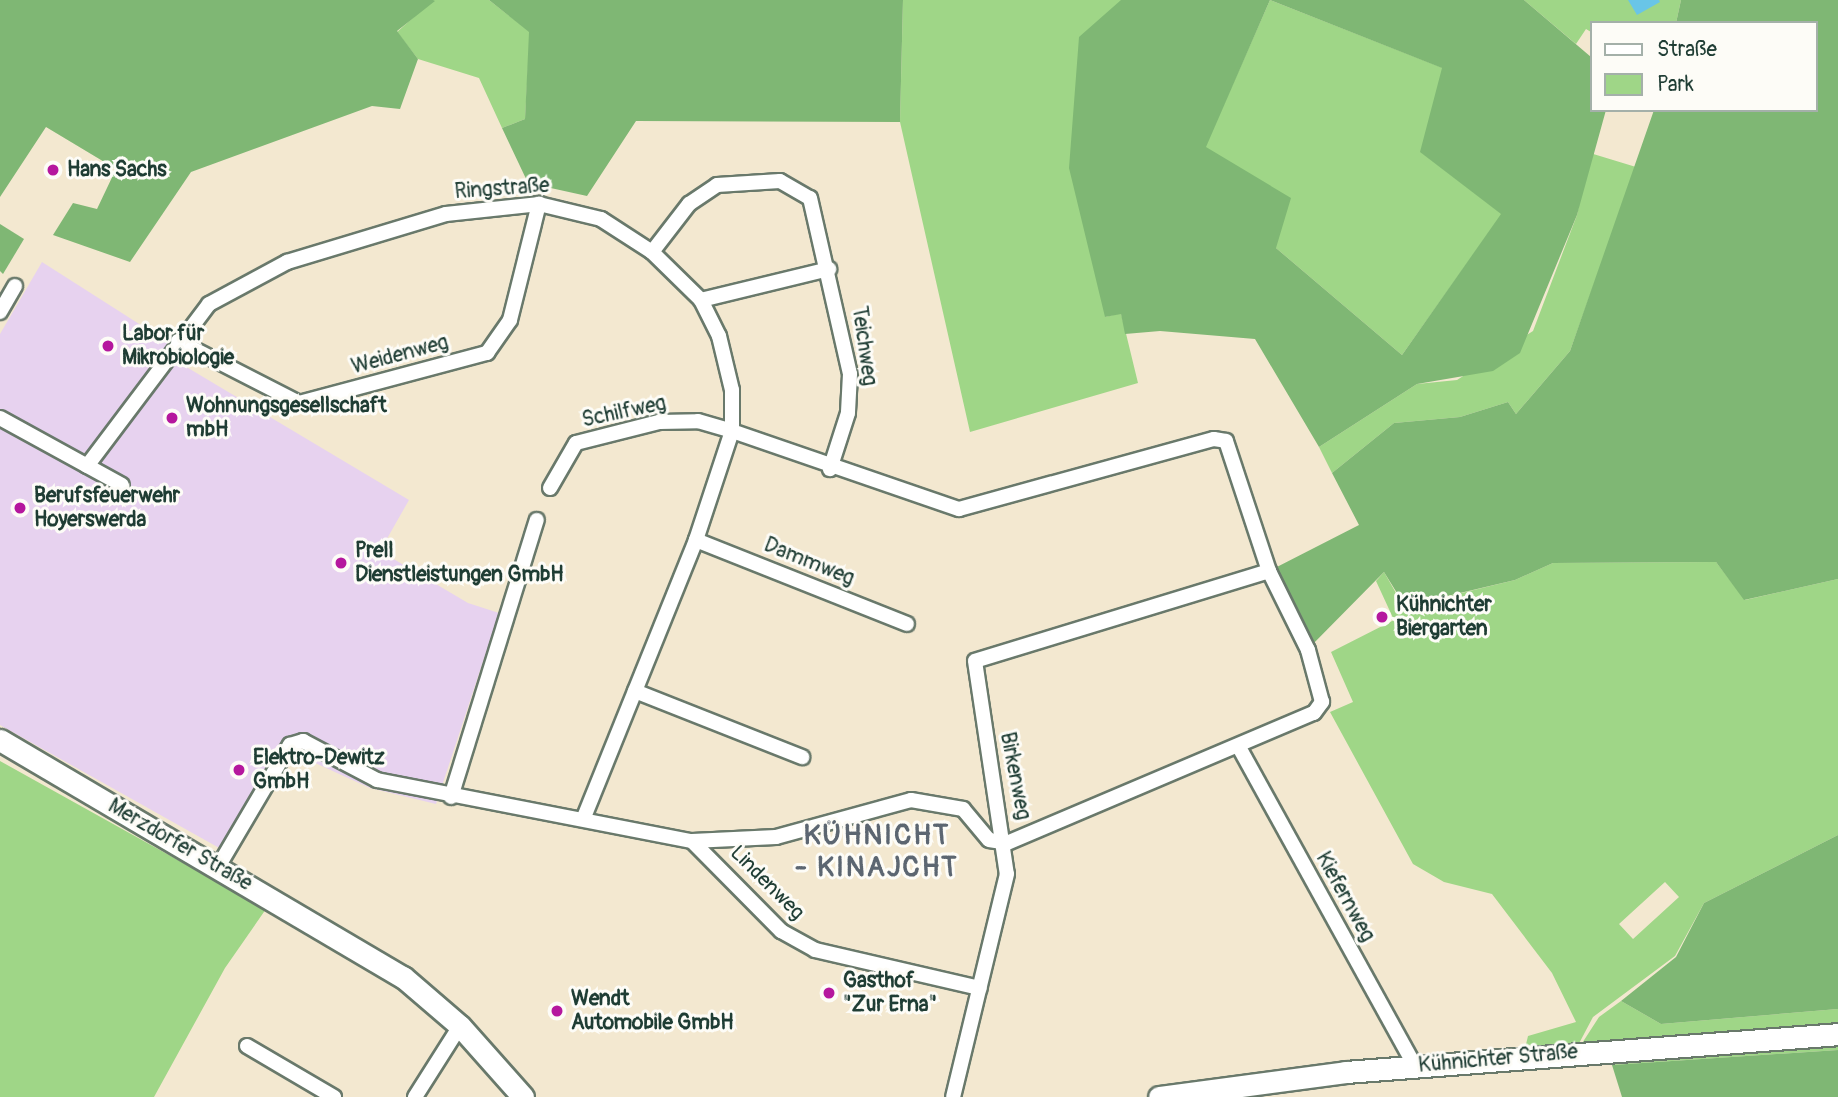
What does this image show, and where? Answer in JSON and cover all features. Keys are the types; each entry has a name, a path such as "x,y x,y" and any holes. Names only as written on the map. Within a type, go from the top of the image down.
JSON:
{"street":[{"name":"Teichweg","path":"652,252 702,193 733,182 780,181 810,198 830,269 850,386 830,469"},
{"name":"Ringstraße","path":"87,466 178,341 226,291 287,262 446,214 539,204 601,219 652,252 701,300 725,353 732,431 696,540 584,817"},
{"name":"Weidenweg","path":"178,341 299,403 487,353 510,320 539,204"},
{"path":"701,300 830,269"},
{"path":"0,312 15,286"},
{"path":"0,418 122,485"},
{"name":"Schilfweg","path":"551,488 565,453 587,439 659,422 698,421 732,431"},
{"path":"732,431 830,469"},
{"name":"Birkenweg","path":"830,469 945,506 982,507 1221,438 1230,448 1269,571 1308,650 1322,702 1303,721 1007,844 975,661 1269,571"},
{"path":"451,797 537,520"},
{"name":"Dammweg","path":"696,540 907,624"},
{"path":"635,691 802,757"},
{"name":"Merzdorfer Straße","path":"0,740 360,950 387,973 403,977 460,1026 523,1097"},
{"name":"Lindenweg","path":"218,867 296,742 366,776 451,797 584,817 692,841 776,837 886,803 924,800 963,809 989,840 1007,844"},
{"name":"Kiefernweg","path":"1240,748 1415,1066"},
{"path":"719,864 728,840"},
{"name":"Lindenweg","path":"692,841 719,864 781,931 815,950 980,988"},
{"path":"953,1097 1004,899 1007,844"},
{"path":"415,1097 460,1026"},
{"name":"Kühnichter Straße","path":"1159,1097 1227,1092 1415,1066 1838,1034"},
{"path":"247,1046 334,1097"}],"shaded area":[{"path":"42,262 169,343 163,353 409,500 380,551 468,603 499,613 436,804 370,788 280,747 221,849 0,725 0,334"}],"green space":[{"path":"0,0 435,1 397,31 418,59 400,109 372,106 191,172 130,262 53,235 73,203 97,209 116,169 46,127 0,197"},
{"path":"433,0 489,0 530,32 525,119 502,128 479,78 418,59 397,32"},
{"path":"489,0 903,0 900,122 636,121 587,196 528,183 502,128 525,119 529,32"},
{"path":"903,0 1121,0 1105,317 1121,313 1138,383 970,432 900,122"},
{"path":"1121,0 1270,0 1524,0 1590,56 1590,112 1605,112 1577,215 1520,353 1493,371 1417,384 1319,447 1255,339 1160,331 1125,334 1121,314 1105,317 1069,168 1079,37","holes":["1270,0 1442,68 1420,152 1501,214 1402,355 1276,248 1291,198 1206,147"]},
{"path":"1270,0 1443,68 1421,152 1502,214 1402,355 1276,248 1205,147"},
{"path":"1524,0 1681,0 1676,21 1590,21 1590,31 1586,29 1576,44"},
{"path":"1681,0 1838,0 1838,579 1744,600 1716,562 1553,563 1515,580 1405,606 1384,572 1308,649 1269,571 1359,525 1332,473 1394,423 1460,417 1508,402 1516,414 1570,351 1653,112 1817,112 1817,21 1676,21"},
{"path":"1590,153 1636,167 1570,351 1516,414 1508,402 1460,417 1394,423 1332,473 1319,447 1417,384 1457,380 1533,331 1577,215"},
{"path":"0,224 24,239 3,274 0,271"},
{"path":"1716,562 1745,600 1838,579 1838,835 1704,903 1675,956 1593,1017 1575,1051 1523,1057 1528,1036 1576,1022 1552,973 1492,894 1444,882 1413,864 1330,712 1353,702 1331,652 1394,620 1376,581 1384,572 1404,607 1515,580 1553,563","holes":["1665,882 1679,897 1633,939 1619,924"]},
{"path":"0,761 266,909 225,968 154,1097 0,1097"},
{"path":"1838,835 1838,1009 1661,1024 1621,1001 1676,957 1704,903"},
{"path":"1621,1001 1661,1024 1838,1009 1838,1033 1577,1051 1599,1017"},
{"path":"1838,1035 1838,1050 1612,1065 1608,1058"},
{"path":"1838,1050 1838,1097 1622,1097 1612,1065"}],"water":[{"path":"1628,0 1659,0 1660,2 1637,15"}],"place":[{"name":"Hans Sachs","path":"53,170"},
{"name":"Labor für Mikrobiologie","path":"108,346"},
{"name":"Wohnungsgesellschaft mbH","path":"172,418"},
{"name":"Berufsfeuerwehr Hoyerswerda","path":"20,508"},
{"name":"Prell Dienstleistungen GmbH","path":"341,563"},
{"name":"Kühnichter Biergarten","path":"1382,617"},
{"name":"Elektro-Dewitz GmbH","path":"239,770"},
{"name":"Gasthof \"Zur Erna\"","path":"829,993"},
{"name":"Wendt Automobile GmbH","path":"557,1011"}],"district":[{"name":"KÜHNICHT - KINAJCHT","path":"877,852"}]}
